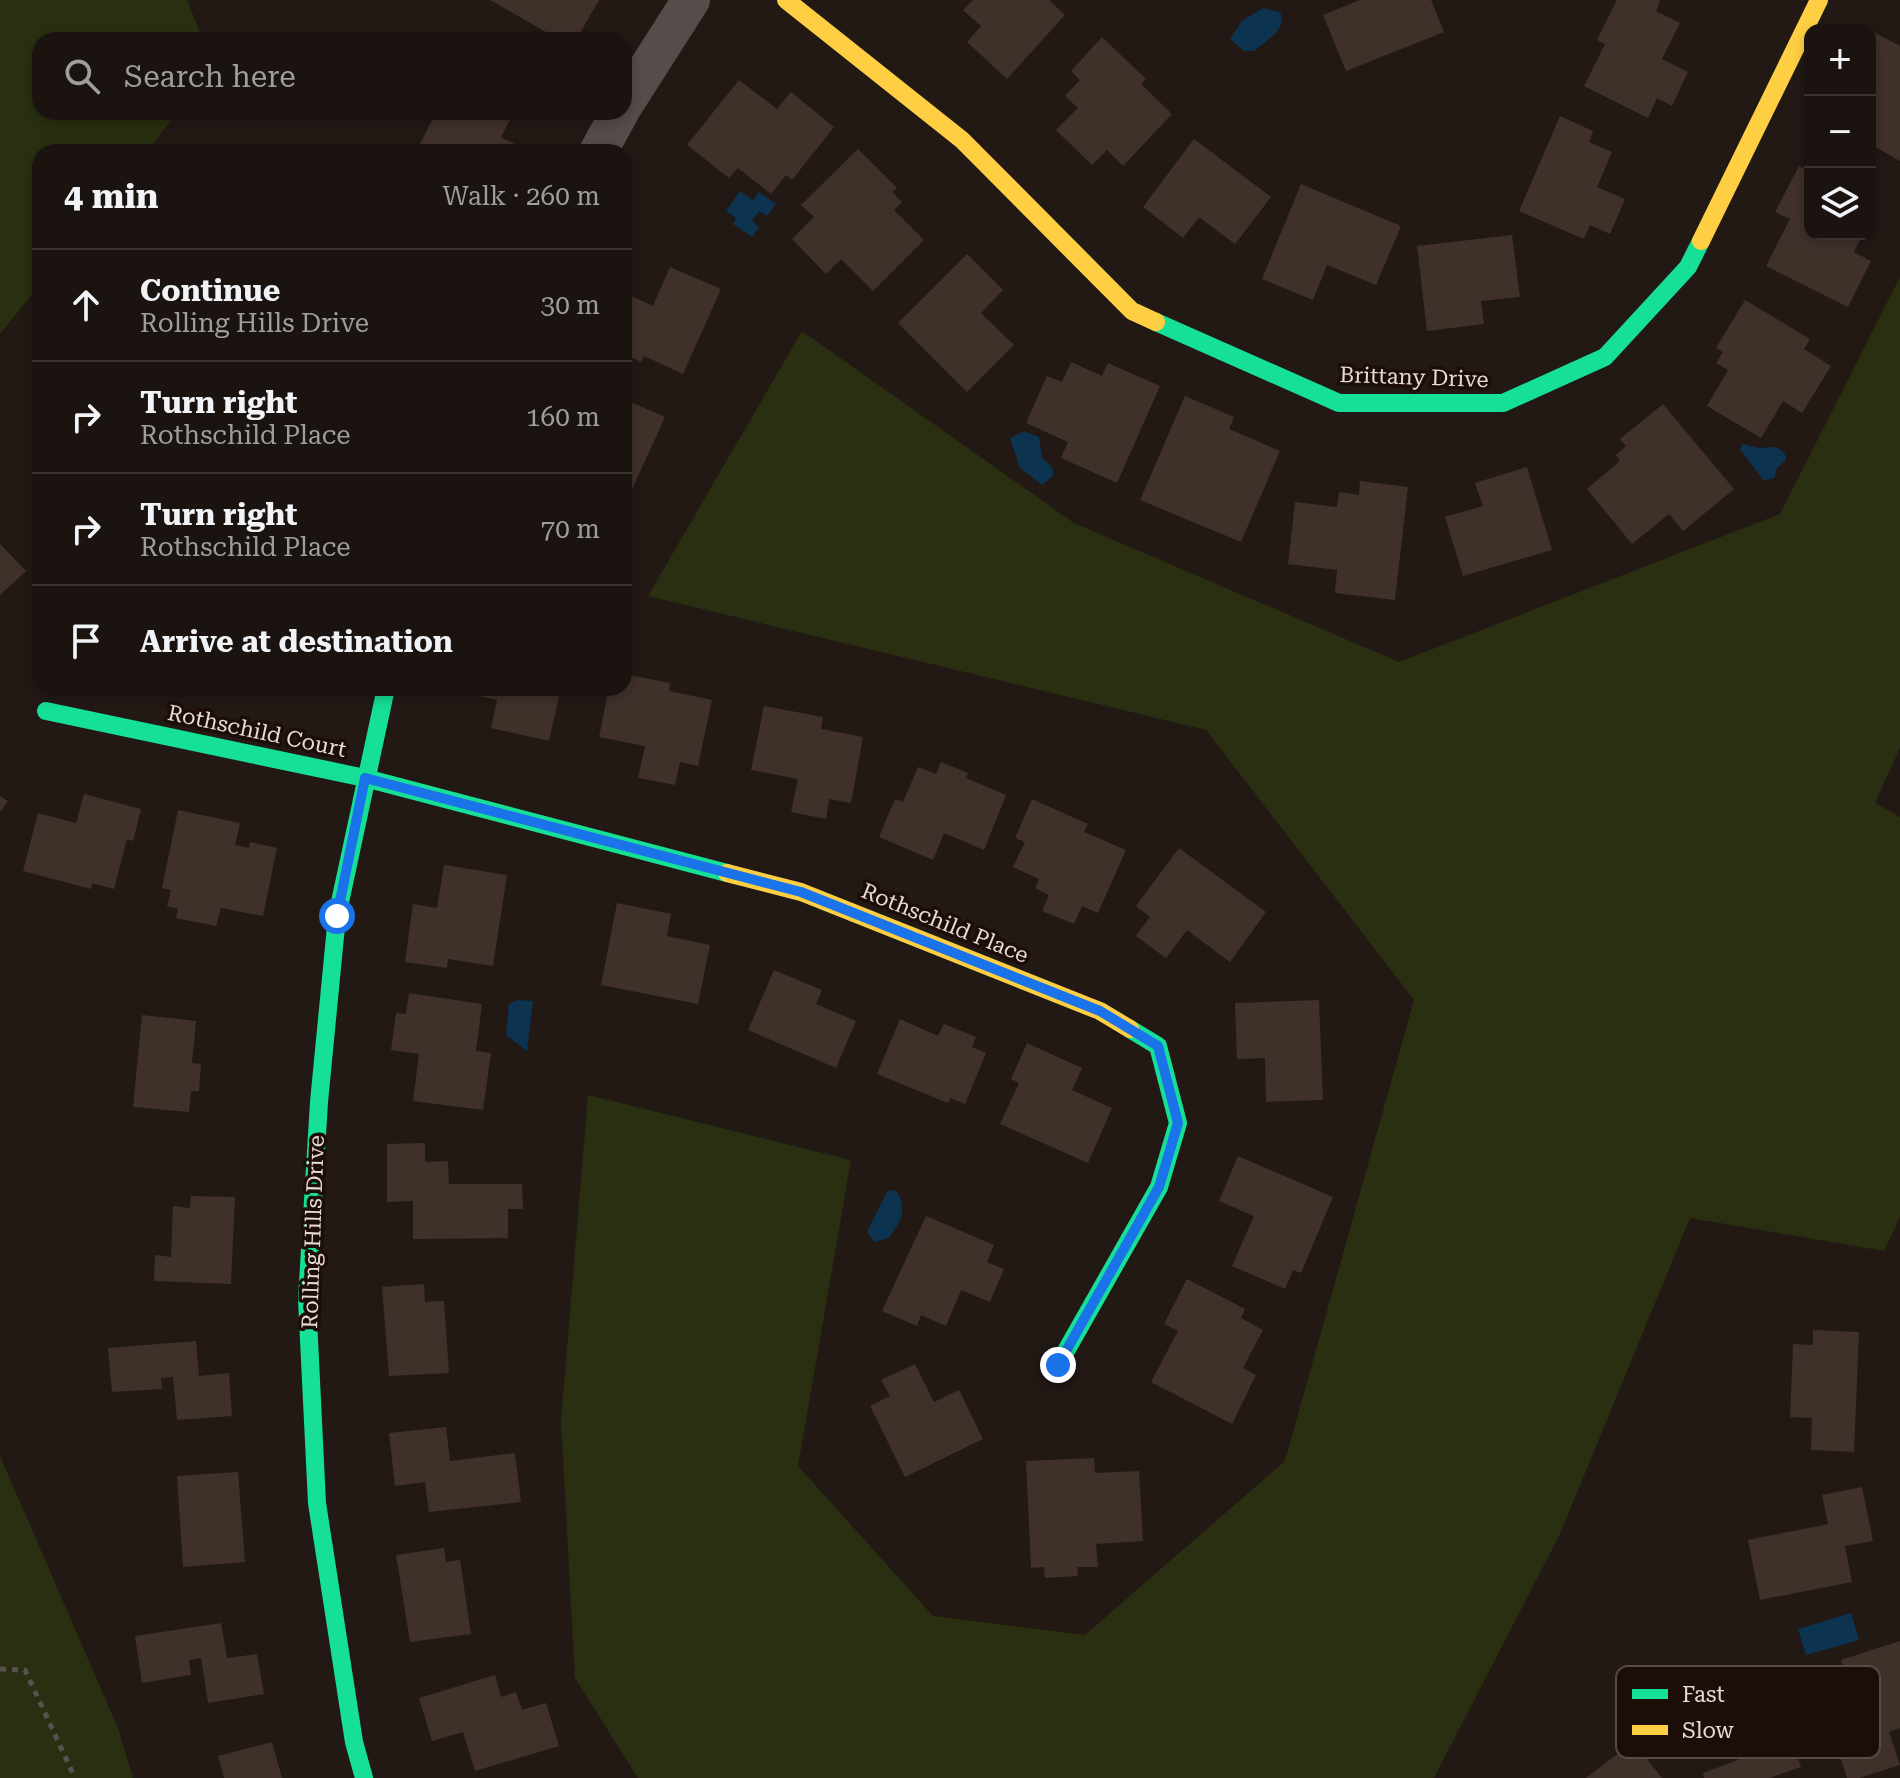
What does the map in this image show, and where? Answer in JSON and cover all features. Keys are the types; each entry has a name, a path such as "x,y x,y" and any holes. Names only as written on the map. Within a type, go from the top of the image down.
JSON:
{"street":[{"path":"632,92 691,0"},
{"name":"Brittany Drive","path":"786,0 962,140 1132,311 1339,403 1503,403 1605,357 1688,267 1819,0"},
{"path":"602,144 616,120"},
{"name":"Rolling Hills Drive","path":"364,1778 354,1742 317,1503 307,1299 319,1102 337,916 384,696"},
{"name":"Rothschild Court","path":"46,711 365,778"},
{"name":"Rothschild Place","path":"365,778 801,892 1100,1011 1158,1046 1178,1123 1159,1187 1058,1365"}],"path":[{"path":"0,1669 25,1670 75,1778"}],"green space":[{"path":"0,0 187,0 200,32 32,32 32,120 172,120 152,144 32,144 32,294 0,334"},
{"path":"1900,277 1900,748 1875,803 1900,817 1900,1217 1884,1251 1690,1218 1560,1534 1434,1778 638,1778 575,1678 561,1421 588,1095 851,1160 798,1466 933,1616 1085,1635 1285,1461 1414,1000 1206,730 648,596 802,331 1074,523 1399,662 1780,514"},
{"path":"0,1456 118,1728 133,1778 0,1778"}],"water":[{"path":"1263,8 1280,12 1281,24 1254,51 1244,51 1230,39 1242,21"},
{"path":"740,191 753,200 759,192 776,204 767,216 759,211 752,221 759,227 752,237 733,224 736,218 726,211"},
{"path":"1024,431 1039,437 1042,458 1052,467 1054,475 1042,485 1020,468 1010,438"},
{"path":"1743,444 1758,448 1777,447 1785,454 1786,460 1776,469 1775,477 1764,481 1740,449"},
{"path":"517,1000 533,1001 527,1051 506,1035 509,1004"},
{"path":"888,1190 896,1191 900,1197 901,1215 888,1238 875,1242 867,1232"},
{"path":"1851,1613 1859,1640 1806,1655 1798,1629"}],"building":[{"path":"490,0 599,0 581,32 546,32"},
{"path":"973,0 1049,0 1065,15 1007,79 967,42 981,26 963,10"},
{"path":"1360,0 1431,0 1444,32 1346,71 1323,15"},
{"path":"1617,0 1658,0 1656,11 1680,23 1662,59 1688,72 1672,106 1657,98 1648,118 1584,86 1605,44 1597,40"},
{"path":"1876,33 1900,46 1900,161 1876,147"},
{"path":"1102,37 1146,79 1141,84 1172,114 1123,166 1107,150 1092,165 1056,130 1078,108 1065,96 1080,80 1071,71"},
{"path":"739,80 777,109 791,92 834,127 792,180 786,175 771,194 738,168 729,178 687,145"},
{"path":"1560,116 1593,131 1589,142 1612,152 1597,187 1625,199 1610,234 1590,225 1584,239 1519,211"},
{"path":"432,120 510,120 501,137 515,144 420,144"},
{"path":"1194,139 1271,197 1235,244 1199,217 1183,238 1143,207"},
{"path":"858,149 897,188 892,192 902,202 894,210 924,240 873,291 841,259 826,274 792,239 814,217 801,205"},
{"path":"1799,166 1804,169 1804,240 1860,240 1854,252 1871,261 1848,307 1766,266 1790,219 1775,212"},
{"path":"1301,184 1401,226 1376,285 1327,265 1313,300 1262,279"},
{"path":"1512,235 1520,297 1481,301 1484,324 1427,331 1417,246"},
{"path":"967,254 1003,290 981,313 1014,345 967,392 898,323"},
{"path":"670,267 721,289 683,374 644,356 641,362 632,358 632,296 653,306"},
{"path":"1745,300 1810,339 1804,349 1831,366 1802,413 1783,401 1761,438 1707,406 1728,370 1716,363 1723,352 1716,348"},
{"path":"1071,362 1102,376 1108,363 1160,386 1117,483 1061,458 1068,442 1026,423 1047,376 1062,382"},
{"path":"1185,396 1234,417 1229,429 1280,451 1241,542 1140,500"},
{"path":"632,403 665,417 632,489"},
{"path":"1663,404 1734,489 1683,531 1669,514 1632,544 1587,489 1620,461 1616,455 1626,446 1620,439"},
{"path":"1527,467 1552,550 1463,576 1445,517 1483,506 1475,483"},
{"path":"1360,481 1408,487 1395,600 1335,593 1337,570 1288,564 1295,502 1337,507 1339,492 1359,495"},
{"path":"0,544 26,571 0,595"},
{"path":"632,676 670,683 669,691 712,700 698,766 680,762 675,785 638,778 645,746 599,737 607,696 632,696"},
{"path":"478,696 559,696 549,741 491,728 497,700"},
{"path":"764,706 823,717 821,729 863,737 851,803 829,799 826,819 791,812 798,779 751,770"},
{"path":"941,762 968,773 966,778 1006,795 984,850 944,833 933,860 879,837 895,799 903,802 918,767 936,774"},
{"path":"84,794 141,809 133,841 127,839 114,889 92,883 91,889 23,871 38,813 76,823"},
{"path":"0,796 8,801 0,812"},
{"path":"1032,799 1088,824 1084,832 1126,850 1098,913 1082,906 1074,924 1042,911 1049,895 1035,888 1039,879 1013,867 1025,842 1015,838"},
{"path":"178,810 240,823 235,845 249,848 250,842 277,848 263,916 221,908 216,926 176,918 178,909 167,906 171,890 162,888"},
{"path":"1179,848 1266,912 1230,962 1187,930 1166,958 1136,936 1150,917 1136,906"},
{"path":"444,865 507,875 493,966 448,959 447,968 405,962 413,904 437,908"},
{"path":"617,903 671,914 667,936 710,945 698,1004 601,985"},
{"path":"774,970 822,990 816,1004 856,1021 836,1068 748,1030"},
{"path":"409,993 482,1004 476,1051 491,1053 483,1110 413,1101 419,1054 391,1050 396,1013 406,1014"},
{"path":"1319,1000 1323,1100 1266,1102 1265,1058 1237,1059 1235,1003"},
{"path":"142,1015 196,1021 192,1063 201,1064 199,1091 191,1091 189,1112 133,1107"},
{"path":"900,1019 938,1036 944,1024 976,1037 972,1047 986,1053 965,1104 950,1098 948,1103 877,1074"},
{"path":"1027,1043 1082,1068 1072,1090 1112,1108 1088,1163 1000,1124 1019,1083 1011,1079"},
{"path":"425,1143 425,1162 448,1161 449,1184 522,1184 523,1209 508,1209 508,1238 413,1239 413,1201 387,1202 387,1144"},
{"path":"1238,1156 1333,1197 1301,1273 1293,1270 1285,1289 1232,1266 1254,1216 1219,1201"},
{"path":"191,1196 235,1197 231,1284 154,1281 155,1255 171,1257 173,1206 190,1208"},
{"path":"926,1216 994,1245 987,1262 1004,1269 990,1302 961,1290 946,1326 921,1315 917,1326 882,1311"},
{"path":"1187,1279 1245,1309 1241,1318 1263,1330 1243,1368 1256,1375 1232,1424 1151,1382 1178,1331 1164,1324"},
{"path":"424,1284 425,1302 444,1301 449,1373 389,1376 382,1287"},
{"path":"1813,1330 1859,1332 1854,1452 1811,1450 1812,1418 1790,1417 1793,1344 1813,1345"},
{"path":"196,1341 199,1376 229,1373 232,1416 177,1420 173,1377 161,1378 162,1389 112,1392 108,1348"},
{"path":"915,1364 934,1402 959,1390 983,1439 905,1477 870,1406 890,1396 881,1380"},
{"path":"446,1427 450,1461 515,1453 521,1502 429,1512 425,1482 395,1486 389,1433"},
{"path":"1094,1458 1095,1473 1139,1471 1143,1541 1096,1544 1098,1567 1077,1567 1078,1576 1045,1578 1044,1567 1031,1568 1026,1461"},
{"path":"238,1472 245,1562 183,1567 177,1476"},
{"path":"1862,1487 1873,1541 1845,1546 1852,1582 1760,1600 1748,1540 1828,1524 1822,1495"},
{"path":"444,1548 446,1562 460,1560 471,1634 410,1642 396,1555"},
{"path":"221,1623 227,1658 257,1654 264,1694 208,1703 201,1658 189,1660 191,1675 142,1683 135,1636"},
{"path":"1900,1641 1900,1728 1889,1732 1900,1765 1859,1778 1847,1778 1841,1758 1880,1758 1880,1666 1843,1666 1841,1660"},
{"path":"495,1675 501,1697 516,1692 522,1710 546,1703 559,1746 475,1771 463,1732 432,1741 419,1698"},
{"path":"272,1742 282,1778 224,1778 218,1756"},
{"path":"1616,1755 1616,1758 1646,1758 1662,1778 1586,1778"},
{"path":"1798,1758 1801,1767 1769,1778 1704,1778 1703,1773 1738,1760"}],"traffic: fast":[{"path":"1156,322 1339,403 1503,403 1605,357 1688,267 1701,241"},
{"path":"364,1778 354,1742 317,1503 307,1299 319,1102 337,916 384,696"},
{"path":"46,711 365,778 727,873"},
{"path":"1058,1365 1159,1187 1178,1123 1158,1046 1130,1029"}],"traffic: slow":[{"path":"786,0 962,140 1132,311 1156,322"},
{"path":"1701,241 1819,0"},
{"path":"727,873 801,892 1100,1011 1130,1029"}],"route":[{"path":"337,916 365,778 801,892 1100,1011 1158,1046 1178,1123 1159,1187 1058,1365"}]}
